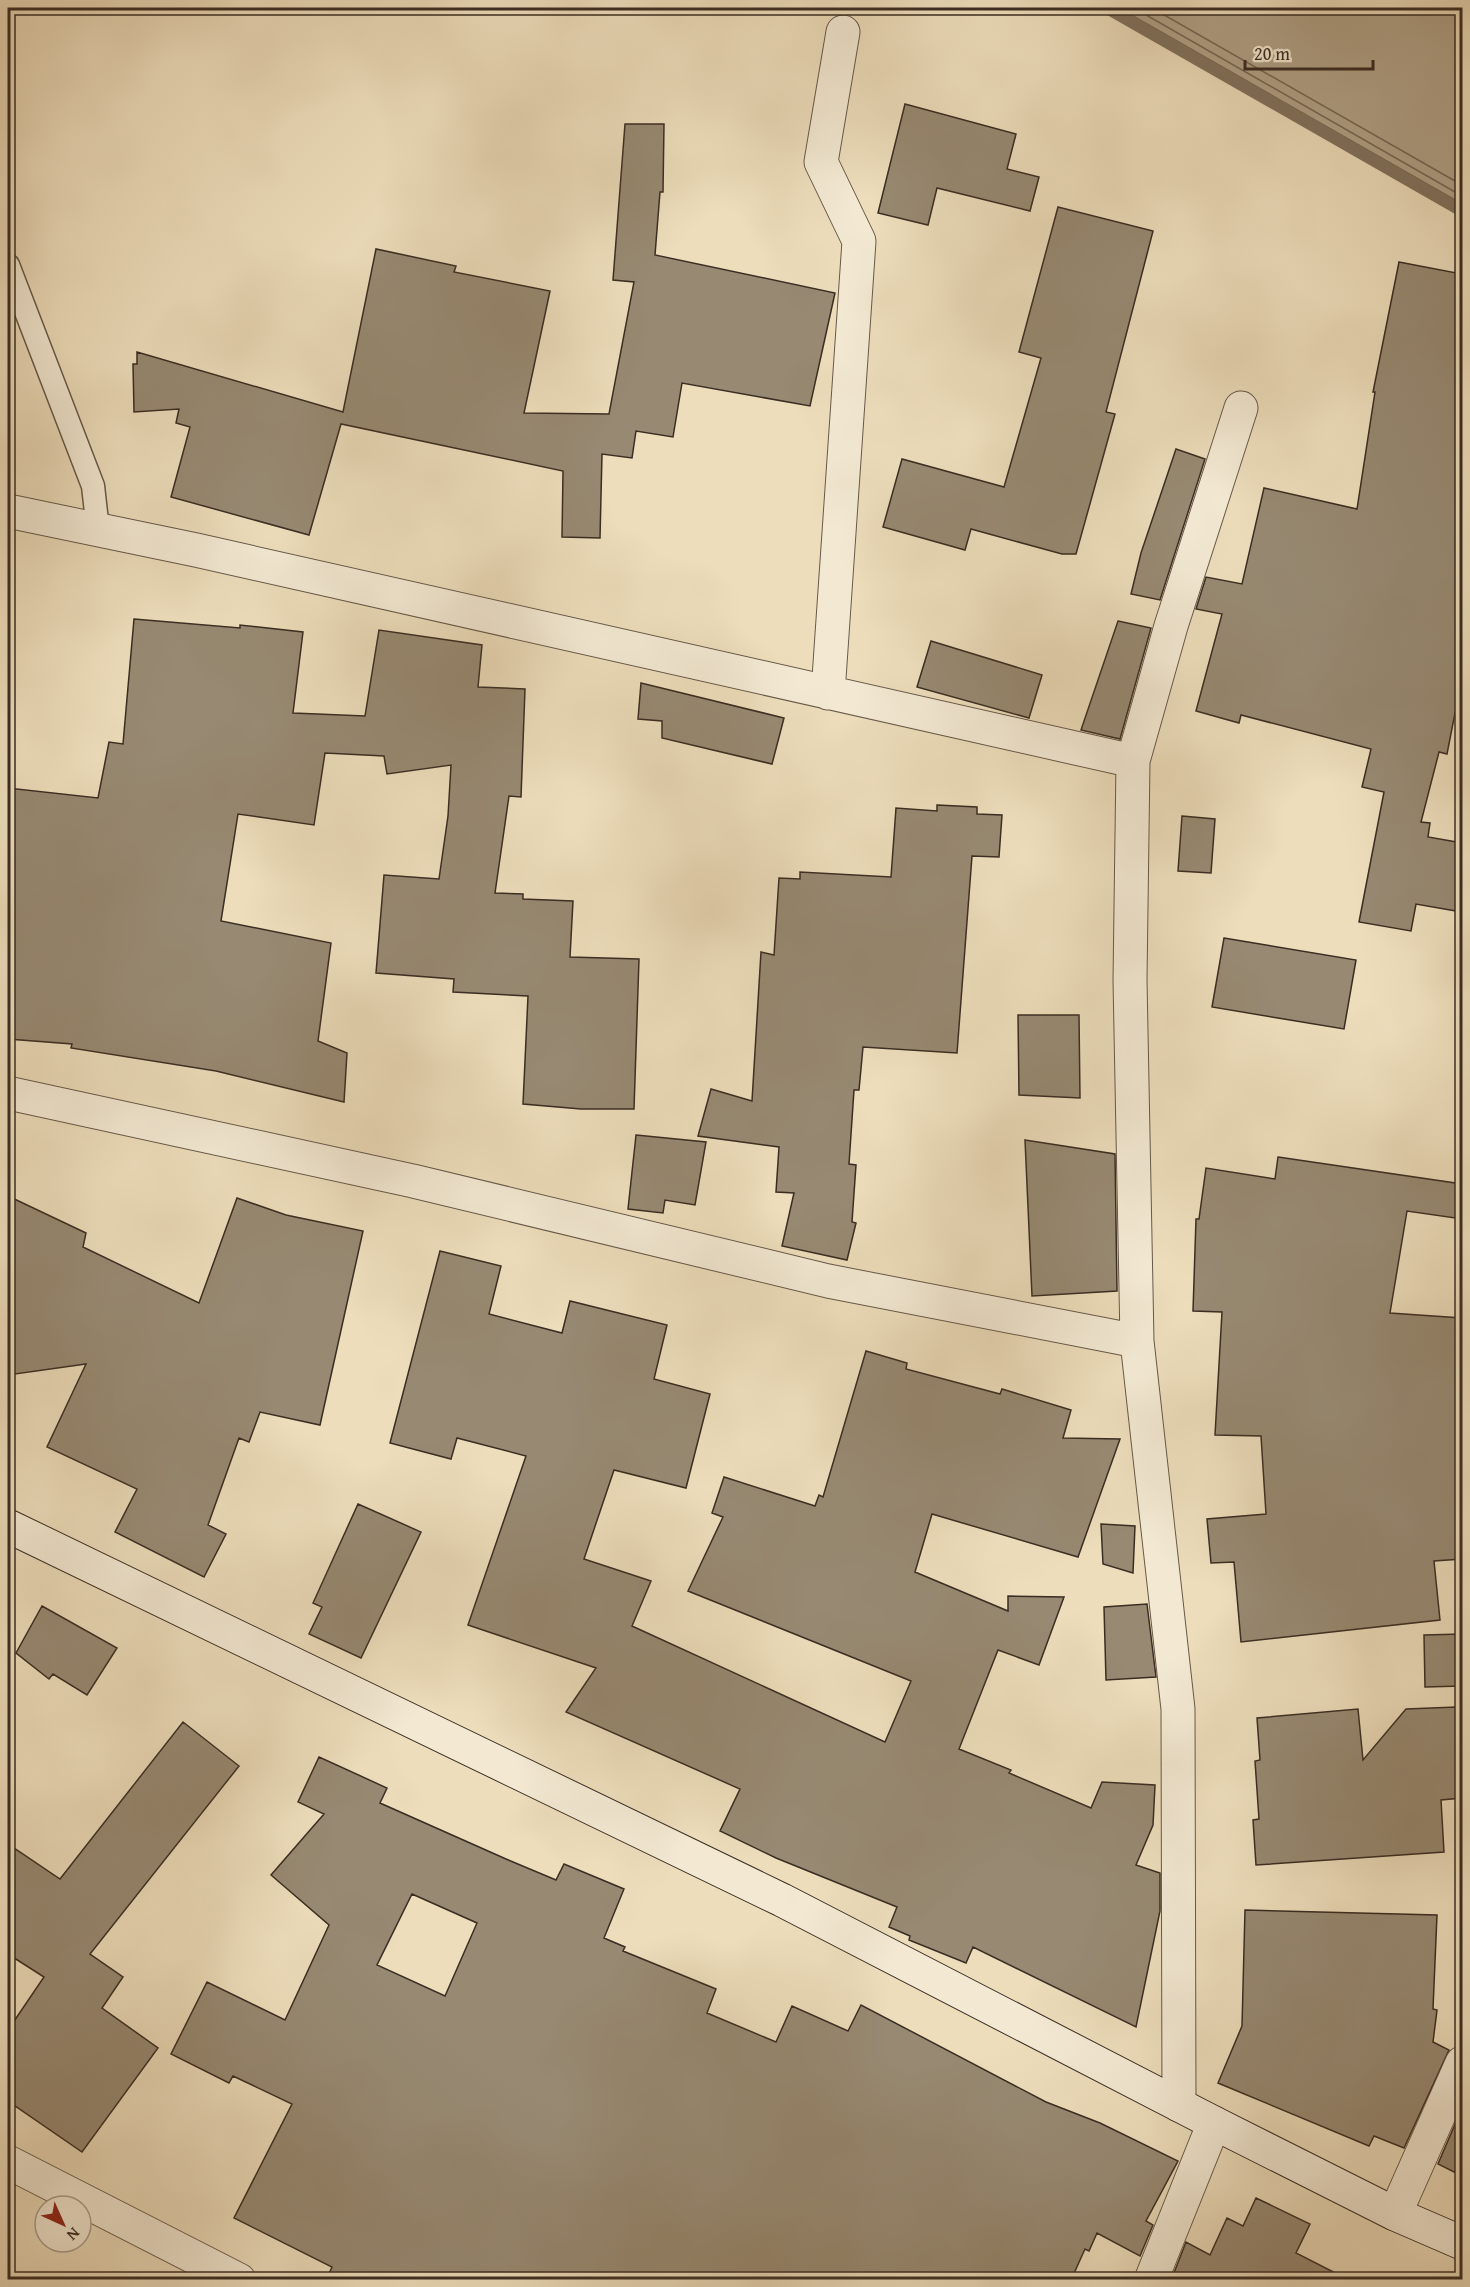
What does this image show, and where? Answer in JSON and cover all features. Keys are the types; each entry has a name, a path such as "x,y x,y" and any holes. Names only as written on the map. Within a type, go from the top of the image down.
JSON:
{"street":[{"path":"828,693 859,241 821,162 843,32"},
{"path":"1179,2105 1178,1709 1137,1341 1130,980 1133,761 1172,626 1241,408"},
{"path":"8,511 1133,761"},
{"path":"8,1093 414,1180 828,1281 1137,1341"},
{"path":"8,1526 782,1900 1214,2123 1395,2214 1462,2243"},
{"path":"1395,2214 1462,2063"},
{"path":"1151,2280 1214,2123"},
{"path":"8,2162 239,2280"}],"lane":[{"path":"8,265 93,486 98,530"}],"water":[{"path":"1107,8 1462,8 1462,211"}],"building":[{"path":"905,104 1016,134 1007,169 1039,177 1030,211 937,188 928,225 878,213"},
{"path":"625,124 664,124 663,192 660,192 655,255 835,293 810,406 682,383 673,437 636,431 632,458 602,454 600,538 562,537 563,471 341,424 309,535 171,497 190,427 176,423 179,409 134,412 133,364 137,364 137,352 343,412 376,249 456,266 454,272 550,291 524,413 609,414 634,282 613,280"},
{"path":"1058,207 1153,231 1106,412 1115,414 1076,554 1062,554 971,529 965,550 883,527 902,459 1004,487 1041,358 1019,352"},
{"path":"1399,262 1462,274 1462,714 1455,713 1447,754 1439,752 1421,822 1430,823 1428,837 1462,843 1462,912 1416,904 1411,931 1359,922 1384,792 1362,787 1371,749 1241,715 1239,723 1196,711 1222,614 1196,609 1206,577 1242,584 1264,488 1357,509 1375,392 1373,392"},
{"path":"1176,449 1205,459 1160,600 1131,594 1141,553"},
{"path":"134,619 240,628 240,625 303,632 293,713 365,716 379,630 482,645 478,687 525,689 521,797 509,796 495,893 523,894 523,899 573,901 570,957 639,959 634,1109 581,1109 523,1104 528,996 453,992 454,979 376,973 384,875 439,879 448,816 451,765 387,774 384,756 325,753 314,825 238,814 221,921 331,943 318,1041 347,1053 344,1102 216,1071 71,1048 72,1044 8,1039 8,918 14,832 8,831 8,788 98,798 109,742 123,744"},
{"path":"1118,621 1151,628 1120,739 1081,730"},
{"path":"931,641 1042,675 1029,718 917,687"},
{"path":"641,683 784,718 772,764 662,738 662,721 638,719"},
{"path":"937,805 977,807 977,814 1002,815 999,857 972,856 957,1053 863,1047 859,1090 854,1090 849,1164 856,1165 852,1222 856,1223 847,1260 782,1246 794,1193 776,1192 779,1147 698,1136 711,1089 752,1101 761,952 774,955 779,878 800,879 800,872 891,877 896,808 937,811"},
{"path":"1182,816 1215,819 1211,873 1178,871"},
{"path":"1224,938 1356,960 1344,1029 1212,1007"},
{"path":"1018,1015 1079,1015 1080,1098 1019,1095"},
{"path":"636,1135 706,1142 695,1205 665,1200 663,1213 628,1209"},
{"path":"1025,1140 1115,1154 1117,1291 1032,1296"},
{"path":"1278,1157 1462,1184 1462,1219 1407,1211 1390,1313 1462,1318 1462,1410 1458,1410 1462,1478 1462,1507 1459,1508 1462,1559 1434,1561 1440,1620 1241,1642 1234,1562 1211,1563 1207,1519 1266,1514 1261,1436 1215,1435 1222,1312 1193,1311 1196,1219 1199,1219 1206,1168 1275,1179"},
{"path":"8,1196 86,1233 83,1247 199,1303 237,1198 286,1215 363,1231 320,1425 260,1412 249,1442 239,1438 208,1525 226,1534 204,1577 115,1532 137,1489 47,1447 86,1364 8,1375"},
{"path":"440,1251 501,1266 489,1314 562,1333 570,1301 667,1325 654,1379 710,1394 686,1488 614,1470 584,1559 651,1581 632,1626 885,1742 911,1681 688,1591 723,1517 712,1513 724,1477 815,1506 819,1495 823,1497 866,1351 907,1363 906,1369 1000,1394 1002,1389 1071,1410 1063,1438 1120,1439 1078,1557 932,1514 915,1572 1008,1611 1008,1596 1064,1597 1039,1665 998,1650 959,1749 1011,1770 1009,1773 1091,1808 1102,1782 1155,1785 1153,1825 1136,1865 1160,1873 1160,1911 1136,2027 973,1947 966,1963 909,1940 910,1936 889,1927 897,1907 776,1858 720,1831 740,1789 566,1712 596,1668 468,1625 526,1456 457,1438 451,1459 390,1443"},
{"path":"358,1504 421,1532 361,1658 309,1634 322,1607 313,1603"},
{"path":"1101,1524 1135,1526 1133,1573 1103,1564"},
{"path":"1147,1604 1156,1677 1106,1680 1104,1607"},
{"path":"42,1606 117,1648 87,1695 53,1674 49,1679 16,1653"},
{"path":"1462,1634 1462,1686 1425,1687 1424,1635"},
{"path":"1456,1707 1462,1798 1441,1800 1444,1852 1256,1865 1253,1820 1259,1819 1255,1761 1260,1760 1257,1718 1358,1709 1363,1760 1406,1709"},
{"path":"183,1722 239,1766 90,1954 123,1977 102,2008 158,2048 82,2152 8,2101 8,2030 44,1977 8,1954 8,1844 60,1879"},
{"path":"319,1757 387,1788 380,1803 506,1859 556,1880 564,1864 624,1889 604,1938 625,1947 623,1951 716,1989 707,2013 776,2042 792,2006 848,2031 861,2005 1046,2102 1100,2123 1178,2161 1146,2221 1153,2225 1140,2256 1097,2233 1089,2251 1085,2249 1071,2280 326,2280 332,2267 234,2218 292,2104 233,2076 229,2083 171,2054 207,1982 285,2020 329,1925 271,1875 324,1814 298,1802","holes":["412,1894 477,1923 445,1996 377,1965"]},
{"path":"1245,1910 1437,1915 1433,2009 1437,2010 1433,2042 1449,2050 1404,2148 1374,2136 1369,2146 1218,2083 1242,2026"},
{"path":"1462,2108 1462,2176 1438,2164"},
{"path":"1256,2198 1310,2224 1296,2253 1349,2280 1186,2280 1174,2273 1186,2242 1210,2255 1227,2218 1243,2226"}],"waterway":[{"path":"1107,8 1462,211"}]}
